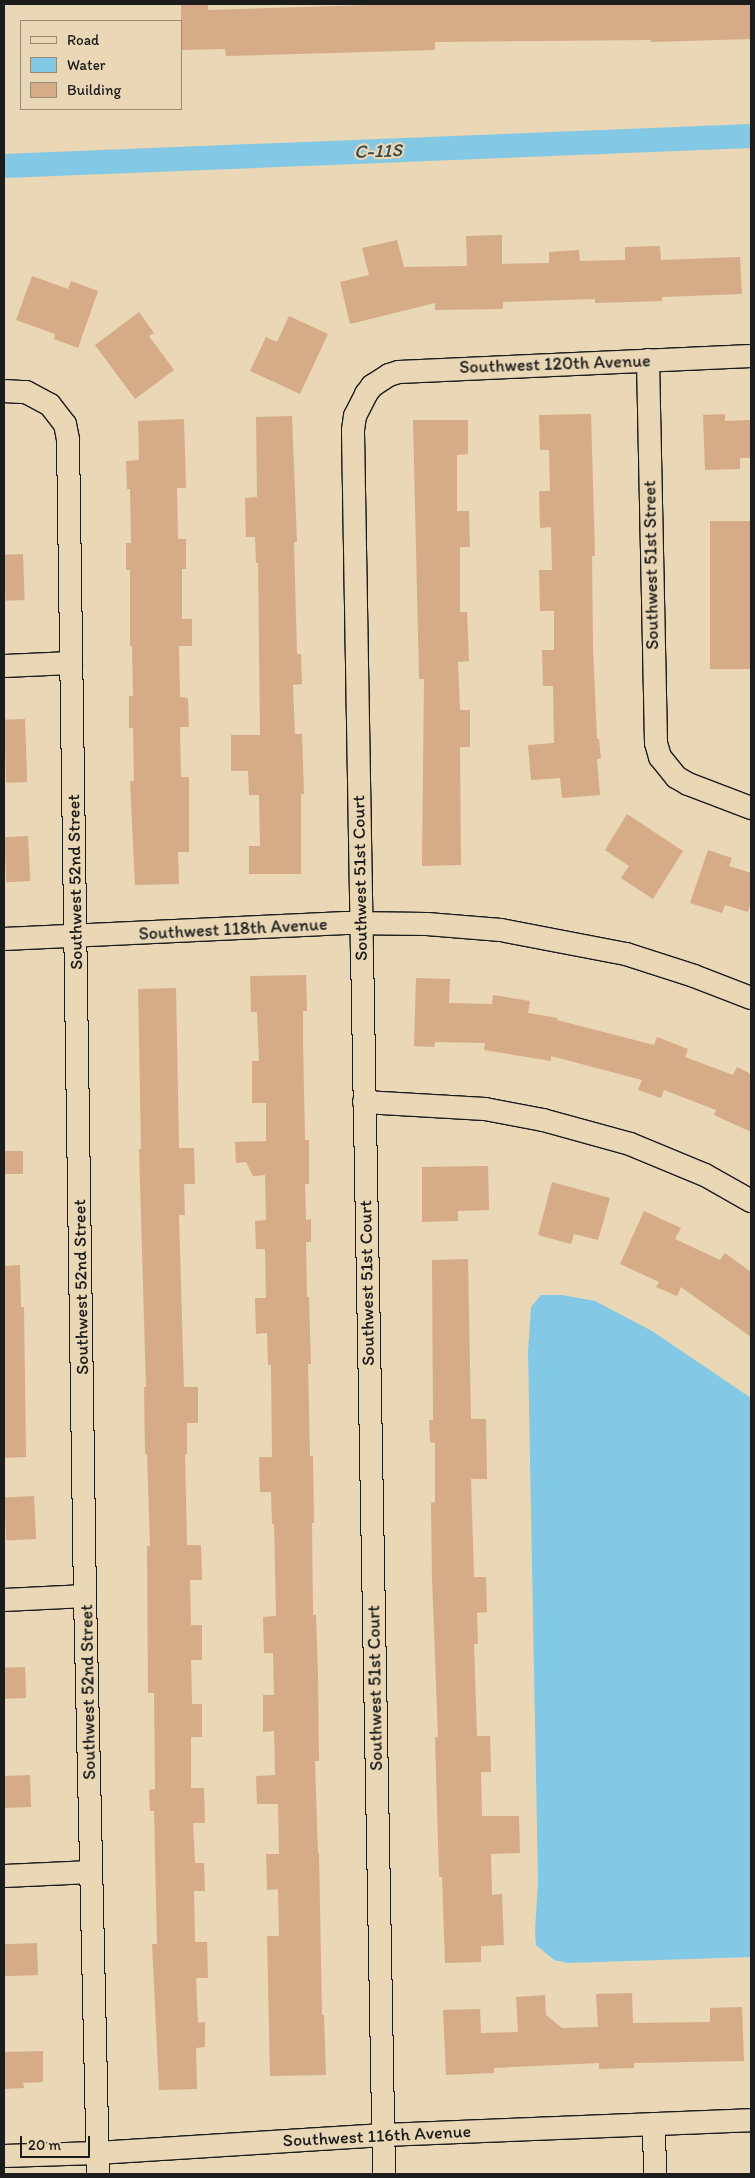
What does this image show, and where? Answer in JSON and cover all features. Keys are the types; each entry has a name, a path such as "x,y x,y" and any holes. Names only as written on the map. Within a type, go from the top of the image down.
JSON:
{"street":[{"name":"Southwest 120th Avenue","path":"366,394 372,386 389,375 417,369 751,356"},
{"name":"Southwest 51st Street","path":"648,360 654,731 660,757 668,768 688,784 751,808"},
{"name":"Southwest 52nd Street","path":"4,391 26,392 50,405 65,424 68,440 86,1596 98,2164"},
{"name":"Southwest 51st Court","path":"366,394 355,416 353,430 384,2174"},
{"path":"4,666 72,663"},
{"name":"Southwest 118th Avenue","path":"4,939 361,924 427,924 501,930 569,942 634,957 694,976 751,998"},
{"path":"364,1102 485,1109 543,1120 630,1144 705,1175 751,1201"},
{"path":"4,1600 86,1596"},
{"path":"4,1876 91,1872"},
{"name":"Southwest 116th Avenue","path":"4,2156 98,2164 383,2134 751,2120"},
{"path":"654,2124 655,2174"}],"water":[{"path":"541,1295 562,1295 595,1301 652,1331 751,1398 751,1957 568,1963 554,1960 536,1945 538,1882 528,1351 531,1307"}],"building":[{"path":"208,4 208,10 401,4 751,4 751,39 651,42 651,40 435,42 435,50 226,56 225,49 182,50 181,5"},
{"path":"502,235 502,264 549,263 549,252 579,250 580,261 625,260 625,247 660,246 661,260 740,257 742,294 662,297 662,301 595,303 595,299 503,302 503,309 435,310 435,303 350,324 340,282 369,275 362,248 397,240 404,267 467,266 466,236"},
{"path":"32,276 68,289 71,281 98,291 78,348 54,339 55,334 16,320"},
{"path":"139,312 154,333 149,336 174,370 135,399 95,345"},
{"path":"289,316 328,334 300,394 250,371 266,337 277,342"},
{"path":"591,414 595,556 592,556 593,648 597,739 599,739 601,759 597,759 600,795 562,798 560,778 531,780 528,745 554,743 553,686 543,686 542,650 554,650 554,611 540,611 539,570 552,570 551,527 540,528 539,491 550,491 549,450 540,450 539,415"},
{"path":"725,414 725,421 751,420 751,458 740,458 740,469 705,470 703,415"},
{"path":"292,416 297,542 294,542 297,654 301,654 302,684 293,685 295,734 302,734 304,794 301,794 301,874 249,874 249,846 260,846 259,795 249,795 248,771 231,771 231,735 260,735 258,563 256,563 255,537 246,537 245,498 257,497 256,417"},
{"path":"184,419 186,488 177,488 178,539 186,539 186,569 182,569 182,619 192,619 192,646 179,646 180,697 188,698 189,727 180,727 181,777 189,777 189,852 178,852 179,884 135,885 130,781 134,781 133,728 129,728 129,696 133,696 132,646 130,646 130,570 126,570 126,543 131,543 130,489 127,489 126,461 139,460 138,421"},
{"path":"413,420 468,420 468,454 457,455 457,511 469,511 470,547 460,547 460,612 467,612 469,661 458,662 460,710 470,710 470,747 460,747 461,865 422,866 424,679 419,679"},
{"path":"710,521 751,521 751,669 710,669"},
{"path":"23,554 25,600 6,601 4,555"},
{"path":"25,719 27,782 6,783 4,720"},
{"path":"627,814 683,851 653,899 621,878 629,866 605,850"},
{"path":"28,836 30,881 6,882 4,837"},
{"path":"708,850 732,858 729,866 751,873 751,902 748,912 725,905 722,913 690,903"},
{"path":"306,975 307,1011 303,1011 303,1043 305,1140 309,1140 309,1184 305,1184 306,1220 311,1219 311,1242 306,1242 311,1364 308,1364 310,1456 313,1456 313,1615 316,1615 319,1761 315,1761 322,2015 324,2015 326,2075 270,2076 267,1936 279,1936 278,1889 267,1890 266,1854 279,1854 278,1804 257,1804 256,1776 275,1775 274,1731 263,1732 263,1695 274,1695 273,1653 264,1653 263,1617 276,1616 274,1524 272,1524 271,1492 260,1492 259,1457 272,1457 271,1365 268,1365 267,1333 256,1334 255,1298 266,1298 265,1249 256,1249 255,1221 266,1220 265,1175 253,1176 246,1162 236,1163 235,1142 266,1141 266,1103 252,1103 252,1061 259,1061 257,1012 251,1012 250,976"},
{"path":"416,978 450,979 449,1003 492,1004 493,995 530,1001 528,1013 558,1018 557,1020 654,1045 657,1037 688,1049 685,1057 733,1075 737,1067 751,1074 751,1132 714,1115 716,1110 664,1090 661,1098 638,1090 642,1080 551,1056 551,1061 484,1050 485,1043 435,1042 434,1047 414,1046"},
{"path":"176,988 179,1148 194,1148 195,1184 184,1184 185,1215 179,1215 184,1387 198,1387 198,1423 187,1423 187,1454 185,1454 187,1545 201,1545 202,1580 190,1580 191,1625 202,1625 202,1660 191,1660 192,1704 202,1704 202,1737 191,1737 191,1788 204,1788 205,1823 193,1823 195,1863 204,1863 205,1891 194,1891 195,1942 207,1942 208,1978 196,1978 198,2023 205,2022 205,2047 196,2048 197,2089 159,2090 152,1944 157,1944 154,1811 150,1811 149,1790 155,1789 154,1693 148,1693 147,1546 150,1546 147,1454 145,1454 144,1387 146,1387 139,1149 141,1149 138,989"},
{"path":"4,1151 23,1151 23,1174 4,1174"},
{"path":"488,1166 489,1210 458,1211 458,1221 422,1222 422,1167"},
{"path":"552,1182 610,1198 598,1240 574,1234 571,1244 538,1235"},
{"path":"644,1211 681,1228 675,1239 720,1260 725,1253 751,1272 751,1337 681,1287 677,1296 656,1287 659,1282 620,1264"},
{"path":"468,1259 471,1419 486,1419 487,1479 471,1479 474,1577 486,1577 487,1612 477,1613 478,1644 474,1644 477,1736 490,1736 491,1772 481,1772 482,1816 519,1816 520,1853 491,1854 492,1895 502,1894 504,1945 481,1946 481,1962 445,1963 442,1877 439,1877 435,1737 438,1737 431,1503 435,1502 435,1443 430,1442 429,1420 433,1420 432,1260"},
{"path":"20,1265 21,1307 24,1307 26,1457 4,1458 4,1266"},
{"path":"34,1496 36,1539 6,1541 4,1498"},
{"path":"25,1667 26,1698 5,1699 4,1668"},
{"path":"30,1775 31,1807 5,1808 4,1776"},
{"path":"37,1943 38,1975 5,1976 4,1944"},
{"path":"632,1993 633,2023 710,2022 710,2008 742,2007 744,2061 634,2063 634,2068 599,2069 599,2063 494,2068 494,2073 446,2075 443,2010 480,2009 481,2033 518,2032 516,1997 545,1995 546,2015 562,2028 598,2027 596,1994"},
{"path":"43,2051 43,2082 23,2083 24,2088 4,2089 4,2052"}],"waterway":[{"name":"C-11S","path":"4,166 751,136"}]}
